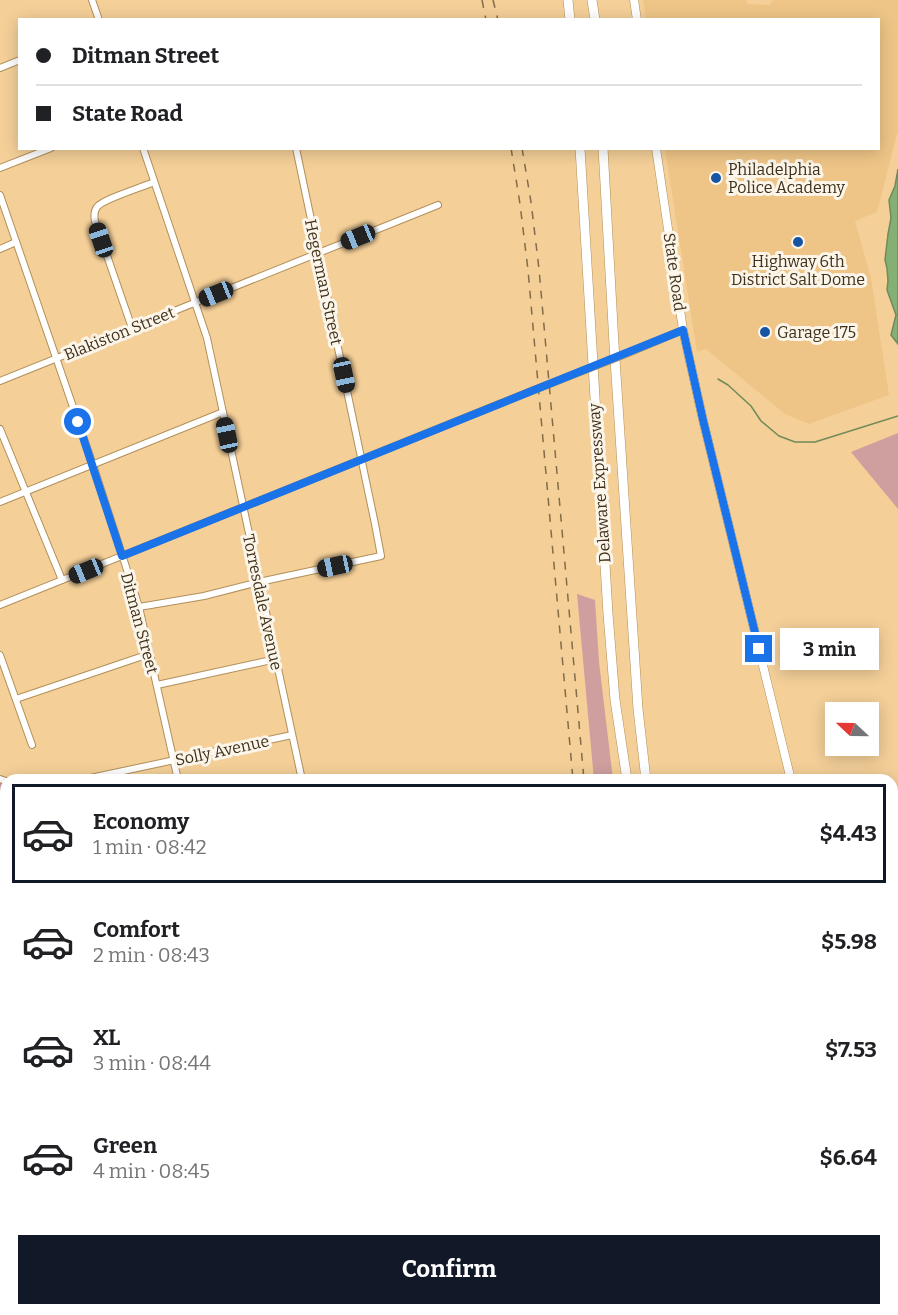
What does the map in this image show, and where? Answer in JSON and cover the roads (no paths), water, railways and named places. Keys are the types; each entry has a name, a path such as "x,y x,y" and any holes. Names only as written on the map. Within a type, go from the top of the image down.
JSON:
{"highway":[{"path":"568,0 570,18"},
{"path":"592,0 595,18"},
{"name":"Delaware Expressway","path":"579,150 608,624 615,700 626,774"},
{"name":"Delaware Expressway","path":"603,150 636,687 645,774"}],"main road":[{"path":"634,0 637,18"},
{"name":"State Road","path":"656,150 683,330 790,774"}],"street":[{"path":"92,0 98,18"},
{"path":"0,68 18,61"},
{"path":"0,168 46,150"},
{"name":"Torresdale Avenue","path":"144,150 207,338 301,774"},
{"name":"Hegerman Street","path":"260,582 380,557 296,150"},
{"path":"132,328 94,216 100,205 154,182"},
{"name":"Ditman Street","path":"0,195 93,465 139,607 176,774"},
{"name":"Blakiston Street","path":"0,381 438,205"},
{"path":"0,249 16,242"},
{"path":"0,605 683,330"},
{"path":"0,502 223,412"},
{"path":"0,429 62,580"},
{"path":"139,607 208,595 260,582"},
{"path":"16,699 149,654"},
{"path":"0,655 32,745"},
{"path":"157,685 276,659"},
{"name":"Solly Avenue","path":"109,774 292,735"}],"waterway":[{"path":"718,379 751,406 761,421 779,436 795,442 815,442 898,416"}],"railway":[{"path":"482,0 486,18"},
{"path":"493,0 498,18"},
{"path":"511,150 528,270 572,774"},
{"path":"522,150 539,269 583,774"}],"place":[{"name":"Philadelphia Police Academy","path":"716,178"},
{"name":"Highway 6th District Salt Dome","path":"798,242"},
{"name":"Garage 175","path":"765,332"}]}
